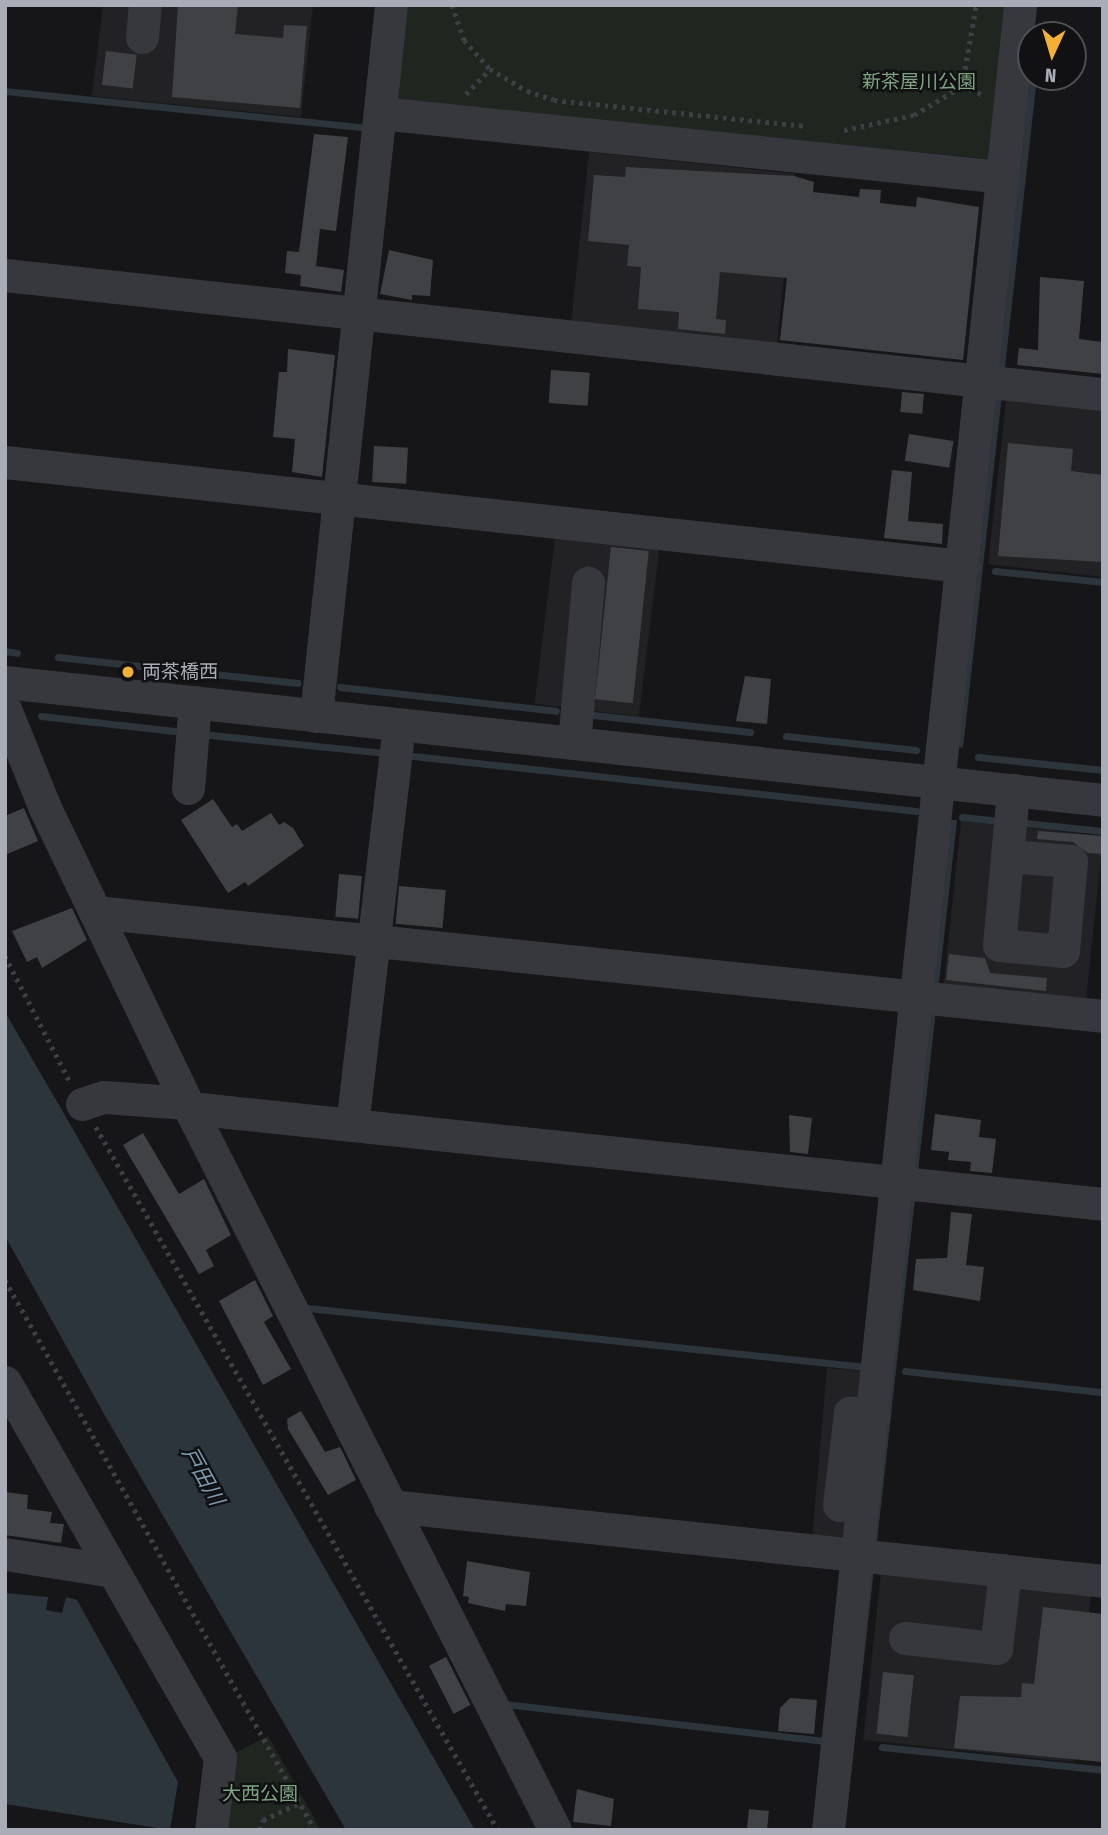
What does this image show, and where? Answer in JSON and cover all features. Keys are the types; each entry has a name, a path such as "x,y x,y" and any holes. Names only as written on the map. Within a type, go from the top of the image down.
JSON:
{"street":[{"path":"316,716 391,5"},
{"path":"828,1830 868,1556 874,1416 909,1184 928,998 941,782 963,566 993,382 1002,177 1020,5"},
{"path":"380,113 1002,177"},
{"path":"5,275 1103,394"},
{"path":"5,462 963,566"},
{"path":"574,743 588,583"},
{"path":"5,682 1103,800"},
{"path":"188,788 195,702"},
{"path":"5,709 95,912 189,1105 555,1830"},
{"path":"352,1125 399,725"},
{"path":"1007,856 1013,790"},
{"path":"95,912 1103,1016"},
{"path":"82,1104 104,1097 189,1105 352,1125 1103,1204"},
{"path":"5,1382 220,1758 211,1830"},
{"path":"839,1505 850,1413 874,1416"},
{"path":"390,1506 1103,1581"},
{"path":"5,1554 113,1571"},
{"path":"905,1638 996,1648 1005,1571"}],"path":[{"path":"452,5 464,40 490,69 527,91 554,100 810,127"},
{"path":"835,130 914,115 962,86 976,5"},
{"path":"5,956 82,1104 498,1830"},
{"path":"5,1280 315,1830"},
{"path":"259,1830 263,1820 300,1803"}],"shaded area":[{"path":"103,5 313,5 301,117 92,96"},
{"path":"589,152 795,174 777,345 571,323"},
{"path":"1007,394 1103,404 1103,577 988,564"},
{"path":"556,529 660,542 639,716 535,704"},
{"path":"961,821 1103,836 1085,1008 943,993"},
{"path":"827,1368 871,1372 856,1545 812,1541"},
{"path":"881,1571 1091,1593 1073,1762 863,1740"}],"green space":[{"name":"新茶屋川公園","path":"403,5 1006,5 989,159 402,102 393,93"},
{"name":"大西公園","path":"268,1736 321,1830 221,1830 229,1756"}],"water":[{"path":"1026,91 1035,91 963,748 955,746"},
{"path":"948,820 957,820 845,1830"},
{"name":"戸田川","path":"5,1012 475,1830 346,1830 104,1414 5,1236"},
{"path":"5,1593 48,1597 46,1610 62,1613 66,1597 77,1600 178,1782 170,1830 5,1804"}],"building":[{"path":"178,5 238,5 235,34 283,38 284,25 307,26 300,108 172,97"},
{"path":"106,51 137,55 133,89 102,85"},
{"path":"314,134 348,137 336,231 320,229 316,266 344,270 341,292 300,286 301,275 285,273 287,251 299,252"},
{"path":"626,167 794,176 814,182 813,192 859,197 860,189 881,190 880,203 916,207 917,197 979,207 963,360 780,340 787,278 720,272 716,319 726,320 725,334 678,329 679,312 638,309 641,267 627,266 629,245 588,241 594,175 625,177"},
{"path":"389,250 433,260 430,296 412,295 412,300 380,294"},
{"path":"1040,277 1084,281 1079,339 1103,342 1103,374 1017,365 1019,348 1038,350"},
{"path":"288,349 335,355 322,477 292,472 295,439 273,437 279,372 287,372"},
{"path":"551,370 590,373 588,406 549,403"},
{"path":"902,392 924,394 922,414 900,412"},
{"path":"909,434 953,441 949,468 905,461"},
{"path":"1008,443 1073,449 1071,471 1103,475 1103,562 998,556"},
{"path":"374,446 408,448 406,484 372,482"},
{"path":"892,470 912,472 908,521 943,524 942,544 884,538"},
{"path":"611,547 649,551 633,703 595,699"},
{"path":"745,676 771,679 767,724 736,721"},
{"path":"213,799 232,827 237,824 242,831 271,813 279,825 284,822 293,828 304,846 248,886 245,882 228,893 181,820"},
{"path":"24,808 38,841 5,855 5,816"},
{"path":"1038,831 1103,836 1103,854 1088,853 1073,842 1037,839"},
{"path":"339,874 362,876 358,919 335,917"},
{"path":"399,886 446,890 443,928 396,924"},
{"path":"72,908 87,940 42,968 37,957 27,962 12,931"},
{"path":"949,954 985,958 990,973 1047,978 1046,991 946,980"},
{"path":"935,1114 981,1120 979,1137 996,1139 992,1173 970,1171 971,1162 948,1160 949,1152 931,1150"},
{"path":"789,1115 812,1118 808,1154 790,1152"},
{"path":"143,1133 179,1194 204,1179 231,1235 206,1250 214,1266 199,1274 123,1145"},
{"path":"951,1212 972,1214 966,1265 984,1267 980,1301 913,1290 916,1259 947,1258"},
{"path":"255,1280 273,1316 264,1322 291,1369 263,1385 219,1301"},
{"path":"301,1411 325,1452 340,1447 356,1480 328,1495 288,1429 287,1419"},
{"path":"5,1492 28,1495 27,1509 52,1512 50,1523 64,1524 61,1543 5,1535"},
{"path":"467,1561 530,1572 526,1606 506,1604 505,1611 468,1603 469,1597 463,1596"},
{"path":"1043,1607 1103,1614 1103,1762 954,1748 960,1696 1021,1697 1022,1683 1034,1684"},
{"path":"446,1657 471,1705 454,1714 429,1666"},
{"path":"883,1672 914,1675 907,1737 877,1734"},
{"path":"790,1698 817,1700 814,1734 778,1731 780,1708"},
{"path":"577,1789 614,1799 611,1826 573,1822"},
{"path":"749,1809 769,1811 767,1830 747,1830"}],"waterway":[{"path":"5,91 368,128"},
{"path":"995,571 1103,582"},
{"path":"5,651 17,653"},
{"path":"58,657 298,683"},
{"path":"340,687 556,711"},
{"path":"593,715 750,732"},
{"path":"41,716 183,732"},
{"path":"201,734 386,753"},
{"path":"786,736 916,750"},
{"path":"404,755 916,811"},
{"path":"978,757 1103,770"},
{"path":"962,817 1000,821"},
{"path":"1025,823 1103,831"},
{"path":"308,1308 866,1367"},
{"path":"905,1371 1103,1392"},
{"path":"505,1704 823,1741"},
{"path":"882,1747 1103,1770"}],"place":[{"name":"両茶橋西","path":"128,672"}]}
